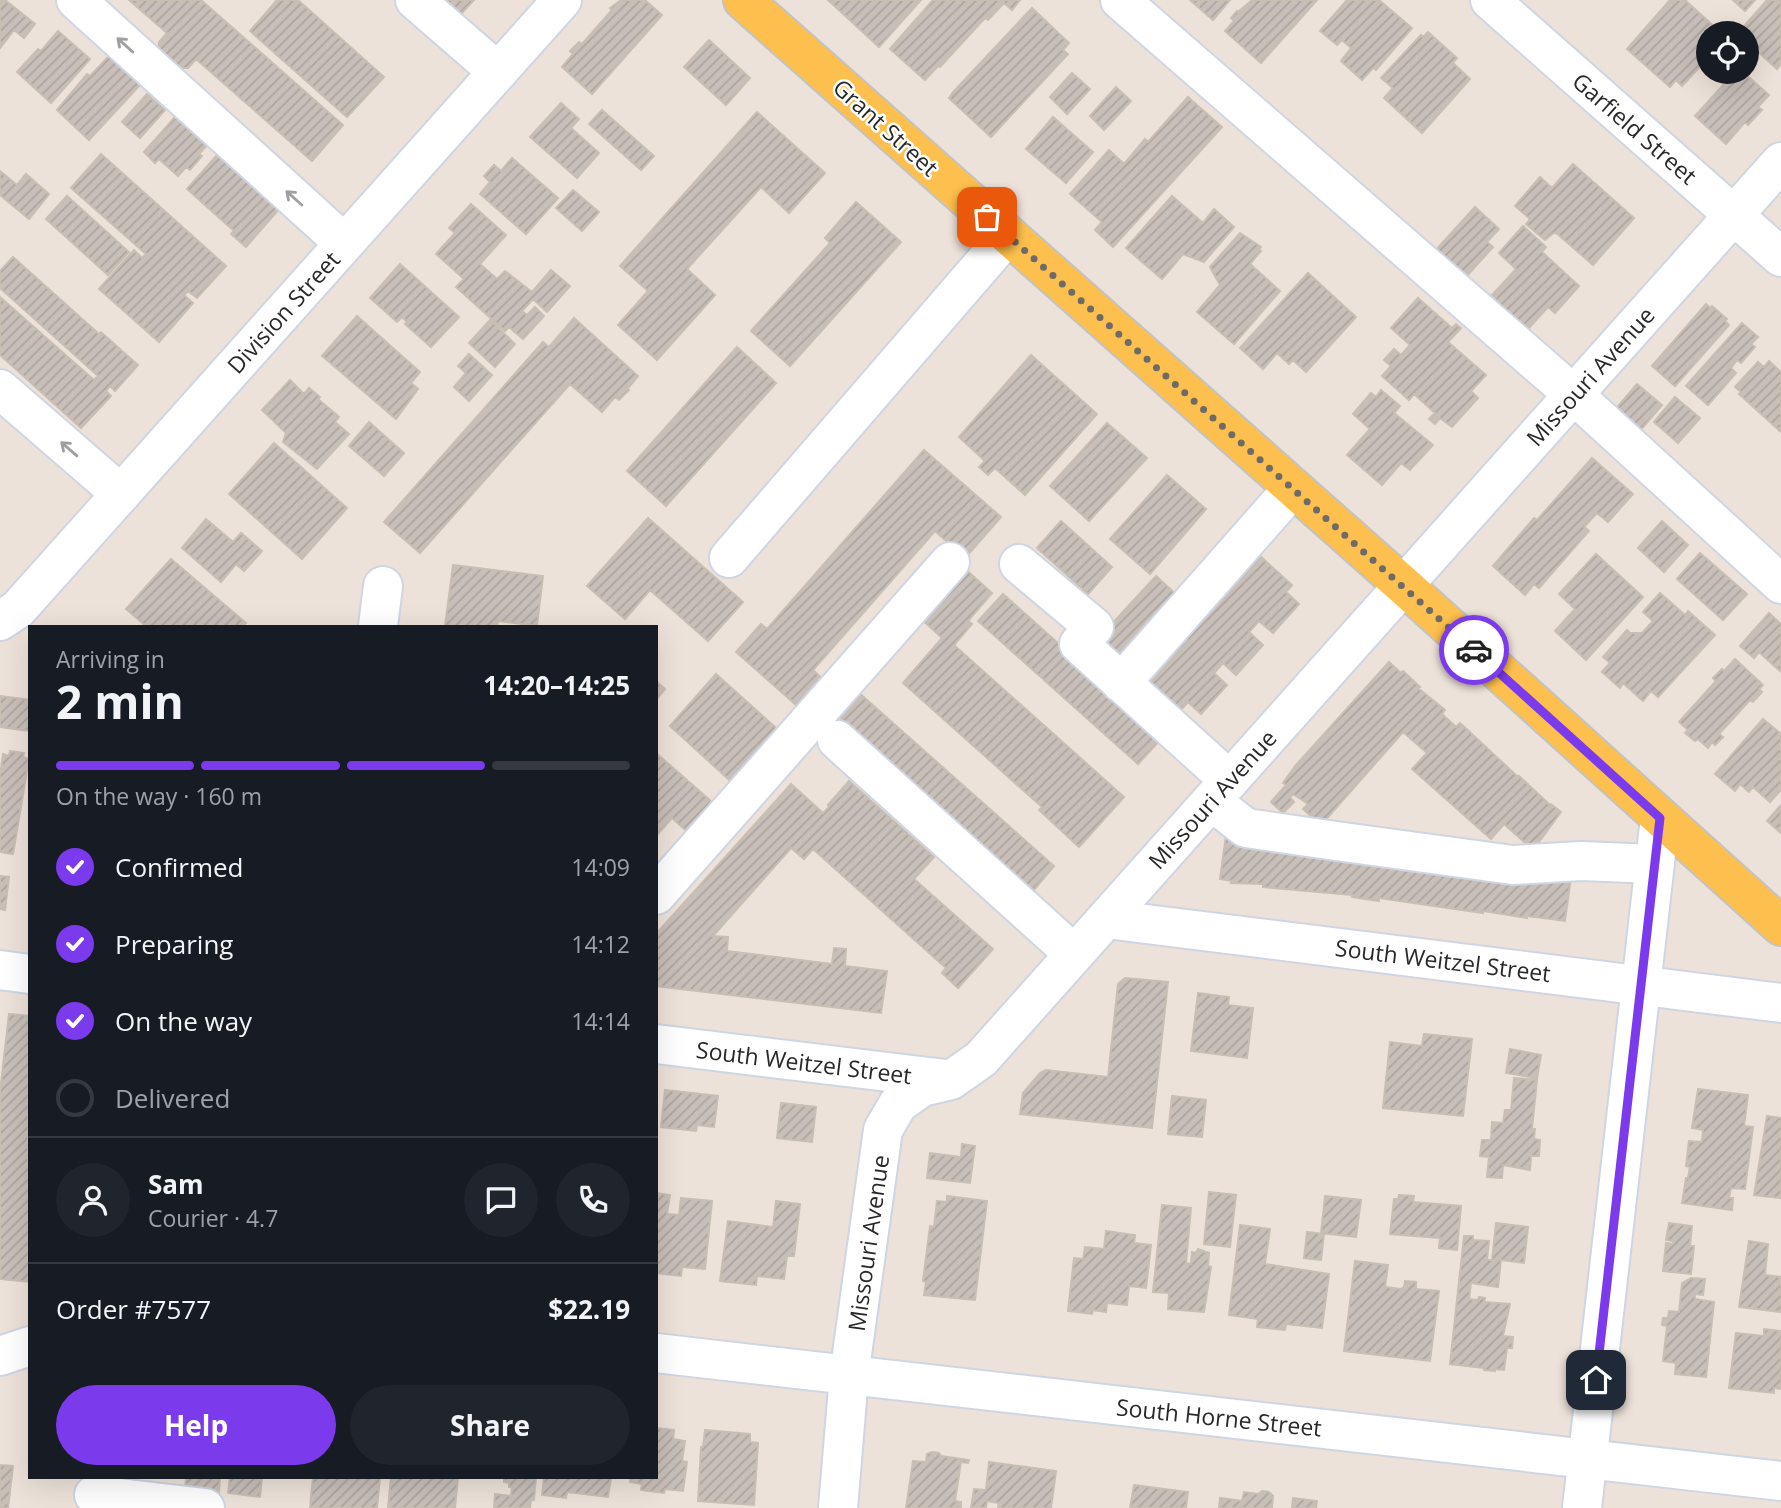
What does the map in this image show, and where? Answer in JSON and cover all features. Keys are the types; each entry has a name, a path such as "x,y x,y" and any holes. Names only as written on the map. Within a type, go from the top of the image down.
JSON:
{"main road":[{"name":"Grant Street","path":"743,0 1781,926"}],"street":[{"path":"76,0 344,243"},
{"path":"415,0 498,72"},
{"name":"Division Street","path":"0,621 18,609 562,0"},
{"path":"1120,0 1574,395 1781,584"},
{"name":"Garfield Street","path":"1490,0 1781,257"},
{"name":"Missouri Avenue","path":"838,1508 849,1376 883,1130 898,1104 922,1087 951,1080 981,1059 1781,162"},
{"path":"729,558 1007,235"},
{"path":"0,389 121,494"},
{"path":"1121,682 1293,488"},
{"path":"658,893 950,562"},
{"path":"1019,565 1094,627 1079,644 1121,682 1220,791 1246,828 1513,865 1581,861 1655,864"},
{"path":"378,625 383,586"},
{"path":"837,740 1074,954"},
{"path":"1582,1508 1660,818"},
{"name":"South Weitzel Street","path":"1105,919 1781,1003"},
{"path":"0,970 28,974"},
{"name":"South Weitzel Street","path":"658,1044 951,1080"},
{"path":"0,1356 28,1347"},
{"name":"South Horne Street","path":"658,1353 1781,1481"},
{"path":"94,1493 205,1508"}],"building":[{"path":"0,0 5,0 35,24 24,38 14,30 0,48"},
{"path":"129,0 201,0 343,125 312,161 196,59 188,68 173,68 158,50 159,42 167,33"},
{"path":"277,0 298,0 384,77 347,117 250,31"},
{"path":"430,0 474,0 461,14 455,8 448,16"},
{"path":"621,0 645,0 662,15 592,94 562,67 573,54 570,51 579,42 582,44 612,10 610,8"},
{"path":"828,0 921,0 879,47"},
{"path":"933,0 1020,0 1012,10 1004,3 988,20 985,18 925,80 890,49"},
{"path":"1190,0 1230,0 1213,20"},
{"path":"1252,0 1317,0 1261,63 1225,31 1234,21 1231,18 1237,11"},
{"path":"1347,0 1379,0 1412,28 1376,70 1373,68 1362,80 1341,61 1351,48 1342,40 1337,45 1320,31"},
{"path":"1670,0 1685,0 1708,21 1696,21 1696,71 1682,86 1676,80 1670,87 1627,49"},
{"path":"1733,0 1755,0 1745,11"},
{"path":"1767,0 1781,0 1781,64 1777,69 1759,53 1759,21 1749,21"},
{"path":"1032,8 1069,43 1063,50 1068,54 991,137 949,98"},
{"path":"58,31 90,59 51,103 17,72 38,49 41,51"},
{"path":"1428,32 1457,58 1453,63 1470,79 1422,133 1384,98 1393,88 1381,78 1421,35 1423,37"},
{"path":"709,40 750,78 726,105 684,67"},
{"path":"109,56 140,85 89,140 57,110 87,74 90,76"},
{"path":"1072,73 1090,89 1067,114 1050,97"},
{"path":"1724,84 1757,84 1769,95 1758,107 1762,110 1748,125 1745,122 1726,144 1695,116"},
{"path":"1116,87 1131,101 1104,130 1090,116"},
{"path":"147,94 165,110 140,138 122,122"},
{"path":"1188,97 1222,127 1113,247 1095,230 1102,222 1070,194 1109,150 1124,164 1145,139 1148,142"},
{"path":"561,103 579,119 571,128 599,153 577,178 530,137"},
{"path":"602,110 654,156 641,170 589,124"},
{"path":"757,112 825,173 789,213 761,187 687,269 715,295 657,360 618,325 648,291 620,266"},
{"path":"175,117 206,146 199,154 202,156 190,170 186,167 178,176 159,159 155,163 144,152"},
{"path":"1053,117 1093,152 1066,183 1026,149"},
{"path":"101,154 226,266 197,298 188,291 184,295 193,303 159,342 99,289 134,250 142,258 146,254 71,188"},
{"path":"218,154 280,208 246,247 231,234 234,231 187,189"},
{"path":"512,158 558,198 526,234 480,194 490,182 484,176 494,165 501,171"},
{"path":"1573,164 1634,218 1593,265 1555,232 1545,240 1526,224 1530,219 1515,206 1540,177 1552,188"},
{"path":"0,171 17,185 26,174 49,194 29,219 0,195"},
{"path":"573,190 599,212 582,231 556,208"},
{"path":"67,196 129,252 108,275 46,219"},
{"path":"1172,196 1203,223 1214,209 1234,227 1204,262 1183,254 1162,279 1126,248"},
{"path":"856,202 901,242 790,366 751,331 830,243 825,238"},
{"path":"471,204 506,235 480,264 497,279 505,271 532,292 551,270 570,286 547,312 533,299 522,311 527,315 535,307 544,316 523,339 509,327 505,331 456,287 464,279 436,254 455,233 449,228"},
{"path":"1475,207 1499,229 1487,242 1493,247 1465,278 1435,251"},
{"path":"1523,226 1546,247 1542,252 1579,286 1555,313 1548,307 1529,328 1526,325 1518,334 1488,307 1496,298 1492,295 1516,269 1499,253"},
{"path":"1240,233 1261,247 1261,251 1250,264 1280,291 1234,344 1197,312 1220,285 1210,267"},
{"path":"13,257 138,365 115,391 110,386 106,391 111,396 81,428 0,355 0,297 94,380 98,376 0,288 0,271"},
{"path":"400,264 459,317 431,347 405,324 407,322 402,317 397,322 370,298"},
{"path":"1308,273 1356,317 1306,372 1293,360 1289,364 1277,353 1263,369 1240,348"},
{"path":"1418,298 1452,328 1456,324 1461,328 1448,342 1486,375 1471,391 1478,398 1452,427 1440,418 1435,424 1429,419 1435,413 1414,394 1409,400 1382,376 1391,366 1384,360 1394,349 1401,355 1410,345 1391,328"},
{"path":"1706,304 1727,319 1725,321 1729,325 1675,386 1652,366"},
{"path":"357,316 420,372 411,383 418,389 396,419 322,356"},
{"path":"574,318 638,376 626,387 629,390 619,400 615,397 602,412 570,384 420,553 384,522 543,342 549,347"},
{"path":"490,320 515,344 495,367 469,343"},
{"path":"1742,323 1758,337 1751,344 1755,347 1741,363 1737,360 1731,368 1736,373 1708,405 1686,386"},
{"path":"737,347 776,383 666,506 627,471"},
{"path":"469,354 492,375 469,401 454,387 466,373 458,366"},
{"path":"1031,355 1097,414 1025,495 995,468 988,475 979,467 985,461 959,437"},
{"path":"1769,361 1781,372 1781,432 1739,394 1741,392 1735,387 1758,362 1764,367"},
{"path":"290,380 304,394 309,388 320,397 318,399 339,417 335,422 349,434 317,469 283,442 286,433 262,410"},
{"path":"1637,384 1662,405 1639,432 1614,411"},
{"path":"1381,390 1400,406 1394,413 1433,445 1410,470 1401,463 1382,485 1347,455 1370,429 1353,414 1371,393 1376,397"},
{"path":"1675,397 1700,418 1678,443 1654,422"},
{"path":"369,422 404,453 384,476 349,446"},
{"path":"1107,423 1147,458 1089,521 1050,486"},
{"path":"274,443 347,508 302,559 229,494"},
{"path":"924,450 1001,517 965,558 935,531 813,670 828,684 804,712 736,652 761,624 767,629"},
{"path":"1592,458 1633,494 1608,522 1597,513 1584,527 1589,531 1539,588 1534,584 1525,595 1493,566 1534,518 1537,520"},
{"path":"1167,475 1206,509 1150,574 1110,539"},
{"path":"648,518 743,602 708,641 650,590 625,619 587,586"},
{"path":"206,519 233,542 241,533 262,551 244,571 236,564 221,582 182,548"},
{"path":"1061,521 1112,567 1088,594 1037,548"},
{"path":"1662,521 1688,545 1664,572 1638,548"},
{"path":"1700,553 1747,594 1723,620 1677,579"},
{"path":"1596,554 1643,597 1586,660 1555,631 1575,609 1559,594"},
{"path":"1254,556 1258,560 1261,557 1292,585 1286,592 1299,604 1273,633 1259,621 1249,632 1263,645 1236,675 1223,663 1214,673 1227,685 1201,714 1188,702 1180,711 1149,683 1151,681 1147,678 1156,666 1160,669 1174,654 1170,650 1180,639 1184,643 1187,640 1183,636 1193,625 1197,628 1211,613 1207,609 1218,597 1221,601 1224,597 1220,594 1230,583 1234,586 1248,571 1244,568"},
{"path":"171,559 246,623 145,625 126,609"},
{"path":"453,565 543,576 537,625 498,621 497,625 445,625"},
{"path":"962,566 992,593 968,621 972,624 954,645 1124,797 1079,847 1039,810 1042,807 903,683 942,638 918,616"},
{"path":"1156,576 1179,597 1121,660 1098,639"},
{"path":"1660,593 1685,615 1688,611 1715,635 1658,697 1651,691 1643,701 1623,683 1620,688 1602,672 1610,663 1603,657 1627,630 1630,633 1642,633 1653,621 1643,612"},
{"path":"1003,594 1163,737 1138,764 978,621"},
{"path":"1769,613 1781,624 1781,672 1759,652 1754,658 1740,646"},
{"path":"1735,659 1763,685 1759,689 1762,692 1753,702 1750,700 1719,734 1723,737 1715,745 1712,742 1708,748 1685,733 1688,730 1679,722 1716,681 1713,678"},
{"path":"1389,662 1401,673 1403,671 1420,687 1418,688 1445,710 1442,714 1456,727 1460,723 1518,777 1561,812 1539,842 1531,848 1504,824 1491,839 1412,769 1427,753 1403,732 1321,825 1303,809 1308,804 1293,794 1290,797 1294,802 1283,813 1271,802 1286,785 1283,783 1296,765"},
{"path":"716,674 784,735 737,787 670,726"},
{"path":"658,683 665,689 658,698"},
{"path":"858,692 1054,866 1033,891 836,717"},
{"path":"0,696 28,700 28,731 0,727"},
{"path":"1763,719 1781,734 1781,790 1770,802 1753,787 1749,792 1740,784 1735,791 1715,774"},
{"path":"10,751 24,753 23,757 28,759 13,854 0,852 0,775 3,754 9,756"},
{"path":"658,755 719,808 693,837 672,818 658,834"},
{"path":"849,781 934,857 914,879 993,949 958,988 942,973 946,968 813,849 804,859 791,848 713,936 728,937 727,951 832,964 834,948 846,949 845,966 887,971 881,1013 658,986 658,932 791,784 823,813"},
{"path":"1781,805 1781,833 1767,821"},
{"path":"1226,835 1571,877 1565,921 1483,913 1379,898 1379,901 1352,897 1353,895 1263,887 1263,884 1231,883 1232,881 1220,879"},
{"path":"0,876 9,877 5,910 0,909"},
{"path":"1125,978 1168,982 1152,1128 1020,1114 1023,1093 1040,1073 1046,1070 1108,1077 1118,984"},
{"path":"1198,993 1229,997 1228,1005 1253,1008 1247,1058 1191,1051"},
{"path":"9,1014 28,1016 28,1282 0,1279 0,1092"},
{"path":"1424,1034 1472,1039 1463,1116 1383,1108 1390,1042 1422,1046"},
{"path":"1510,1049 1541,1055 1537,1078 1506,1073"},
{"path":"1514,1078 1537,1080 1532,1129 1535,1129 1534,1139 1540,1140 1539,1156 1531,1156 1530,1170 1503,1165 1502,1178 1487,1177 1489,1157 1480,1156 1482,1140 1491,1140 1492,1122 1503,1123 1505,1110 1511,1110"},
{"path":"1698,1089 1748,1095 1744,1126 1753,1127 1745,1189 1731,1188 1729,1198 1733,1198 1732,1210 1682,1203 1690,1167 1686,1166 1689,1141 1702,1142 1703,1130 1692,1128"},
{"path":"665,1090 718,1096 714,1127 697,1125 696,1131 661,1127"},
{"path":"1172,1096 1206,1100 1202,1137 1168,1134"},
{"path":"781,1103 816,1107 812,1142 777,1138"},
{"path":"1767,1116 1781,1118 1781,1198 1754,1195"},
{"path":"962,1144 975,1146 970,1183 927,1178 930,1153 961,1157"},
{"path":"1209,1192 1236,1195 1230,1247 1204,1244"},
{"path":"658,1193 670,1195 667,1214 679,1215 681,1198 712,1201 705,1269 682,1267 681,1276 658,1273"},
{"path":"1399,1195 1414,1196 1413,1202 1461,1206 1457,1250 1439,1248 1440,1238 1390,1234 1394,1199 1398,1199"},
{"path":"947,1196 987,1201 975,1300 924,1295 926,1282 923,1281 930,1226 934,1227 937,1201 947,1202"},
{"path":"1325,1196 1361,1200 1356,1237 1321,1233"},
{"path":"776,1201 800,1204 794,1256 787,1256 784,1279 757,1276 756,1285 720,1281 728,1221 773,1227"},
{"path":"1162,1205 1191,1208 1186,1263 1191,1264 1192,1252 1196,1253 1198,1249 1209,1253 1208,1266 1211,1267 1204,1312 1168,1309 1169,1293 1153,1292"},
{"path":"1496,1223 1528,1227 1524,1263 1501,1260 1498,1287 1471,1283 1469,1299 1478,1300 1479,1297 1485,1298 1484,1302 1510,1304 1503,1336 1513,1337 1512,1348 1507,1348 1504,1370 1484,1370 1450,1364 1464,1236 1473,1236 1473,1240 1489,1241 1487,1260 1492,1260"},
{"path":"1669,1223 1692,1226 1690,1246 1694,1246 1691,1274 1663,1271 1666,1243 1673,1244 1674,1241 1666,1240"},
{"path":"1240,1225 1270,1229 1265,1264 1329,1274 1322,1328 1286,1324 1285,1330 1257,1327 1258,1319 1229,1315"},
{"path":"1106,1231 1135,1235 1134,1243 1151,1245 1146,1288 1129,1286 1127,1305 1107,1303 1106,1312 1093,1310 1092,1314 1068,1311 1074,1258 1083,1259 1085,1247 1104,1249"},
{"path":"1307,1232 1324,1234 1321,1260 1304,1258"},
{"path":"1749,1241 1768,1244 1765,1275 1781,1277 1781,1312 1739,1307"},
{"path":"1355,1261 1388,1265 1385,1287 1401,1289 1405,1281 1416,1282 1416,1289 1439,1291 1430,1361 1344,1351"},
{"path":"1691,1278 1705,1279 1703,1295 1695,1294 1695,1299 1714,1302 1706,1377 1675,1374 1676,1363 1663,1361 1667,1326 1662,1325 1663,1318 1668,1318 1669,1311 1679,1312 1682,1283"},
{"path":"1764,1329 1781,1331 1781,1389 1774,1388 1774,1393 1729,1388 1736,1333 1764,1336"},
{"path":"658,1428 674,1430 673,1439 685,1441 682,1461 687,1462 683,1491 665,1489 664,1493 641,1490 642,1484 630,1482 631,1479 658,1479"},
{"path":"705,1430 750,1434 750,1442 758,1443 754,1505 698,1501 701,1447"},
{"path":"932,1452 969,1460 968,1463 961,1462 955,1501 961,1502 961,1508 906,1508 913,1461 926,1462 927,1454"},
{"path":"989,1462 1056,1471 1051,1508 998,1508 999,1503 987,1501 986,1508 971,1508 974,1489 986,1490"},
{"path":"0,1465 13,1466 8,1508 0,1508"},
{"path":"186,1479 220,1479 219,1492 185,1488"},
{"path":"230,1479 262,1479 260,1497 228,1493"},
{"path":"313,1479 380,1479 377,1508 310,1508"},
{"path":"391,1479 458,1479 455,1508 388,1508"},
{"path":"504,1479 536,1479 534,1500 531,1500 530,1508 494,1508 495,1494 511,1496 512,1487 504,1482"},
{"path":"544,1479 611,1479 608,1497 567,1492 566,1498 542,1495"},
{"path":"1134,1485 1188,1492 1186,1508 1130,1508"},
{"path":"1262,1491 1273,1496 1272,1508 1219,1508 1220,1498 1242,1501 1244,1492 1258,1494"},
{"path":"1293,1498 1317,1501 1316,1508 1292,1508"}],"way so far":[{"path":"987,217 1474,650"}],"route":[{"path":"1474,650 1660,818 1596,1380"}]}
